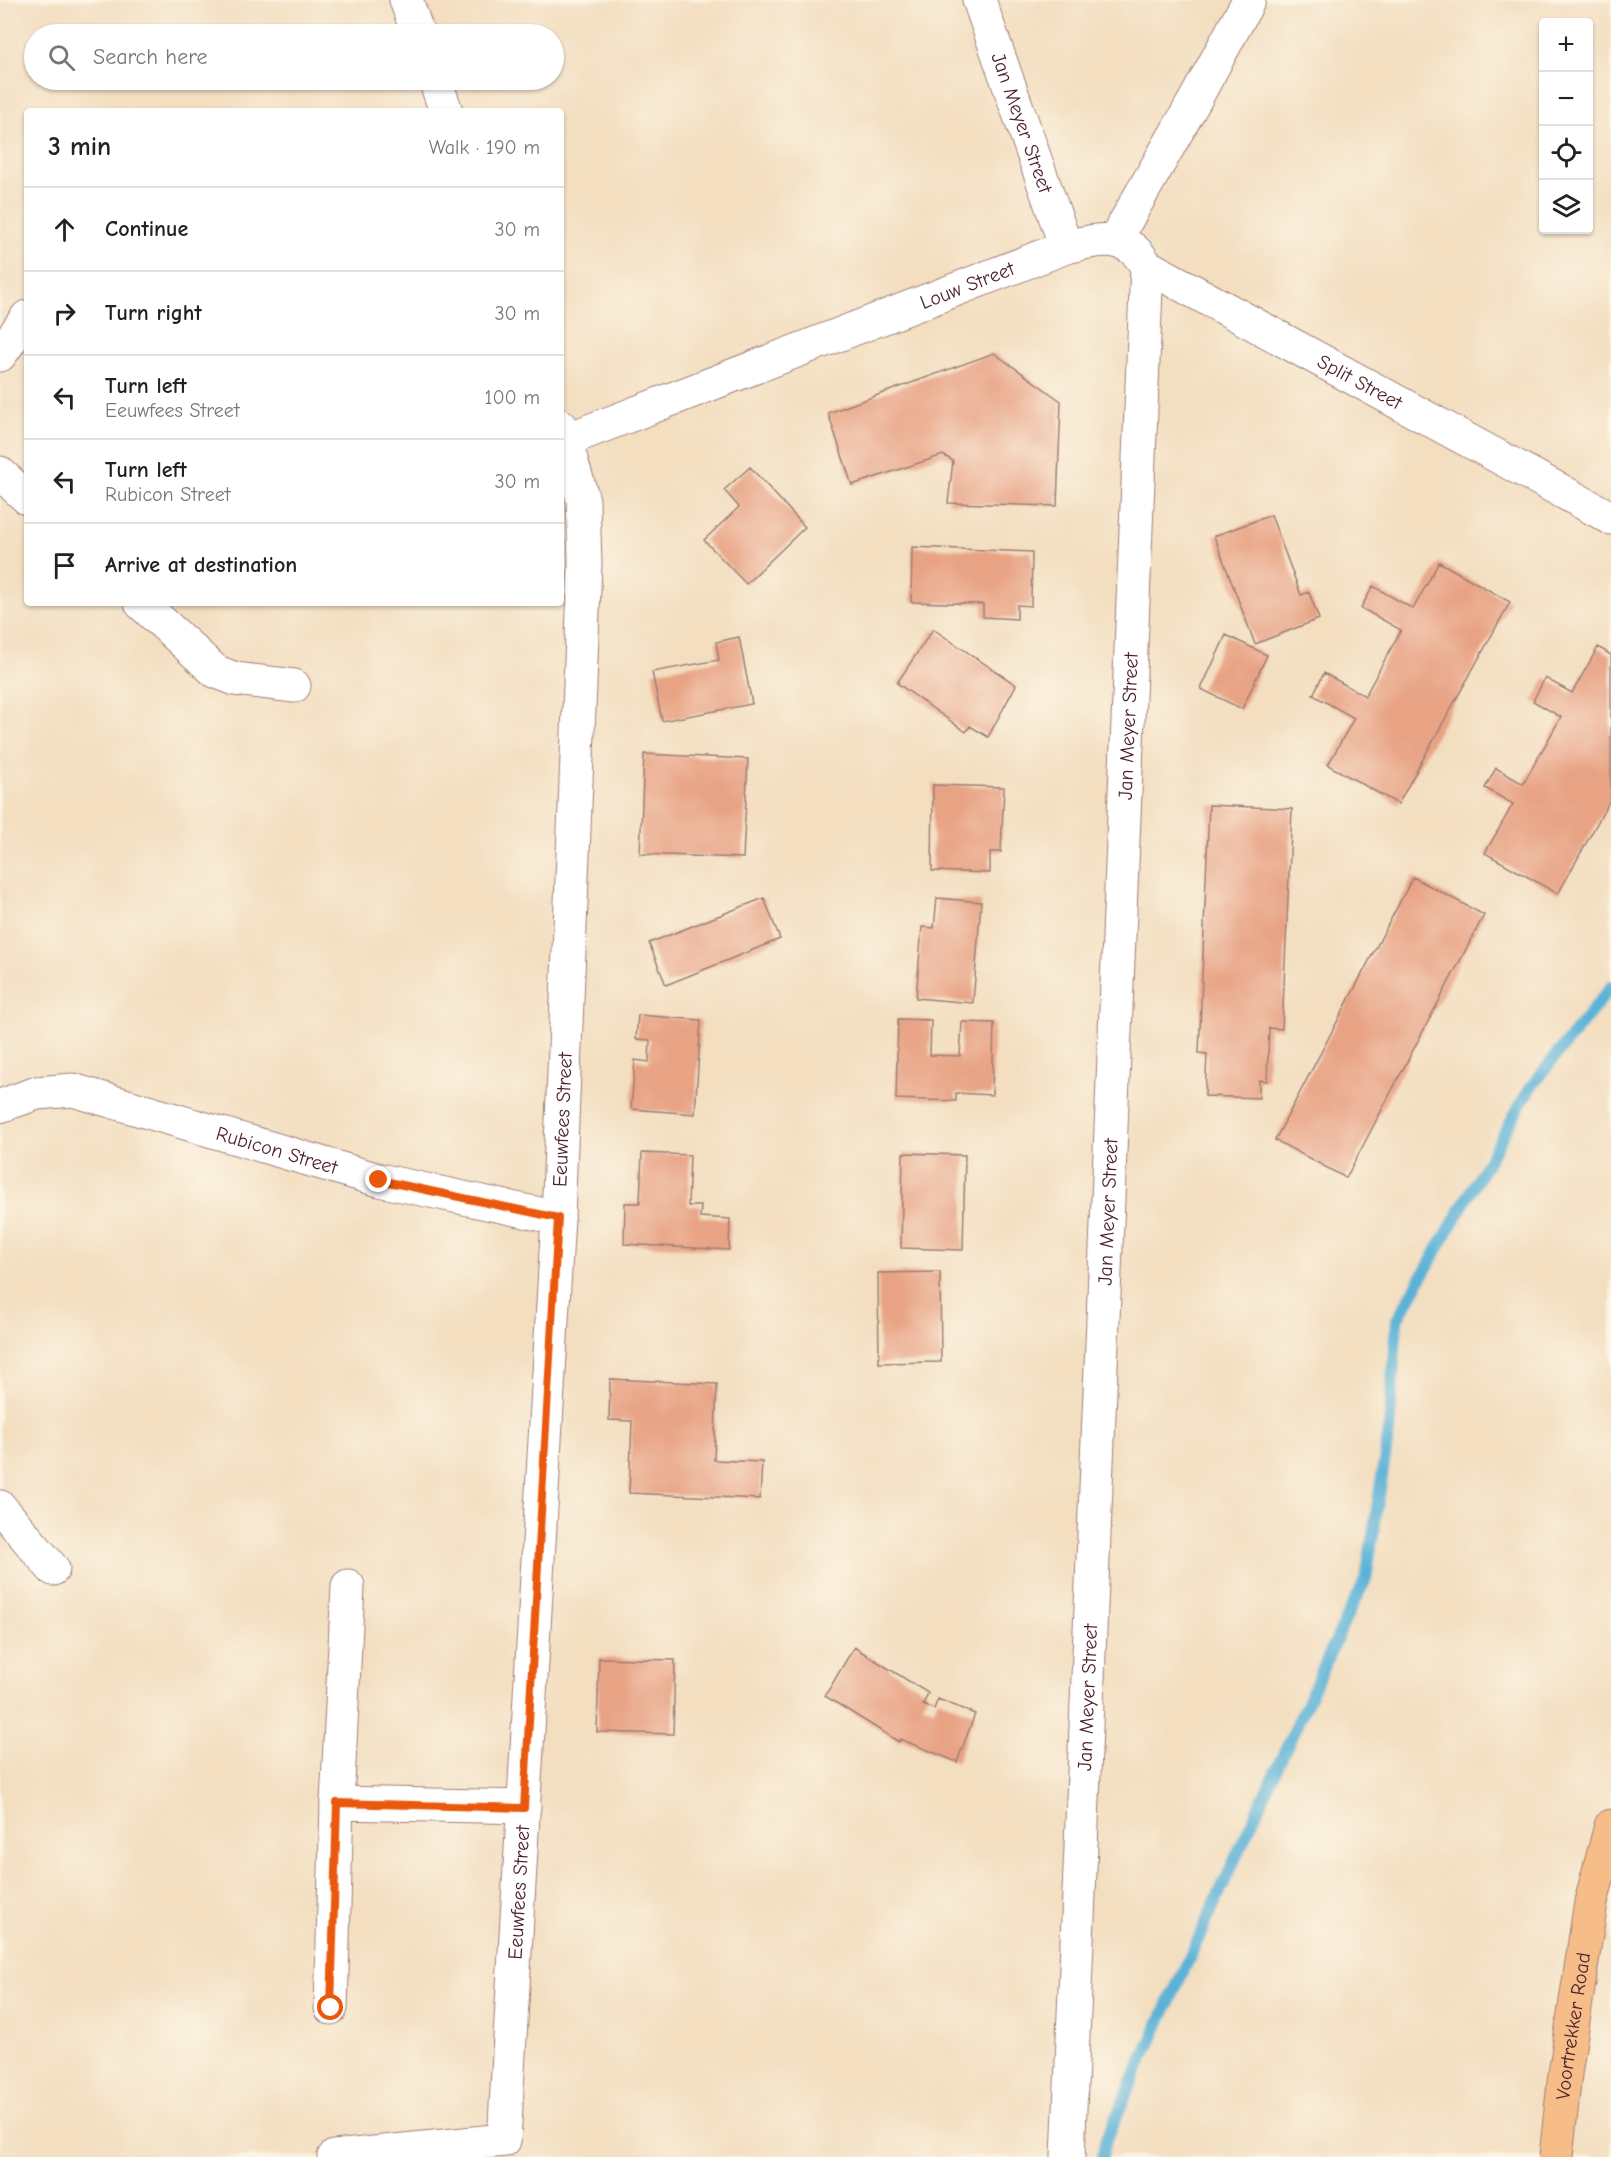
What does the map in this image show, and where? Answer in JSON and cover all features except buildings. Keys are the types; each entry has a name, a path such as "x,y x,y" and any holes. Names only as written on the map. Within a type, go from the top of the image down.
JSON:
{"main road":[{"name":"Voortrekker Road","path":"1556,2157 1565,2074 1592,1902 1611,1826"}],"street":[{"path":"406,0 414,24"},
{"name":"Jan Meyer Street","path":"979,0 1066,247"},
{"path":"1115,240 1249,0"},
{"path":"439,90 445,108"},
{"name":"Louw Street","path":"564,433 1066,247 1091,241 1115,240"},
{"name":"Split Street","path":"1115,240 1135,249 1147,266 1611,518"},
{"name":"Jan Meyer Street","path":"1068,2157 1147,266"},
{"path":"0,355 24,320"},
{"name":"Eeuwfees Street","path":"512,2148 524,1808 558,1218 585,563 583,500 564,433"},
{"path":"0,473 24,495"},
{"path":"144,606 214,671 235,680 294,686"},
{"name":"Rubicon Street","path":"0,1106 37,1093 73,1090 379,1180 558,1218"},
{"path":"0,1507 53,1569"},
{"path":"331,2008 337,1803 348,1586"},
{"path":"337,1803 524,1808"},
{"path":"334,2157 512,2148"}],"waterway":[{"path":"1102,2157 1106,2139 1366,1579 1389,1431 1397,1320 1530,1088 1611,987"}],"route":[{"path":"331,2008 337,1803 524,1808 558,1218 379,1180"}]}
